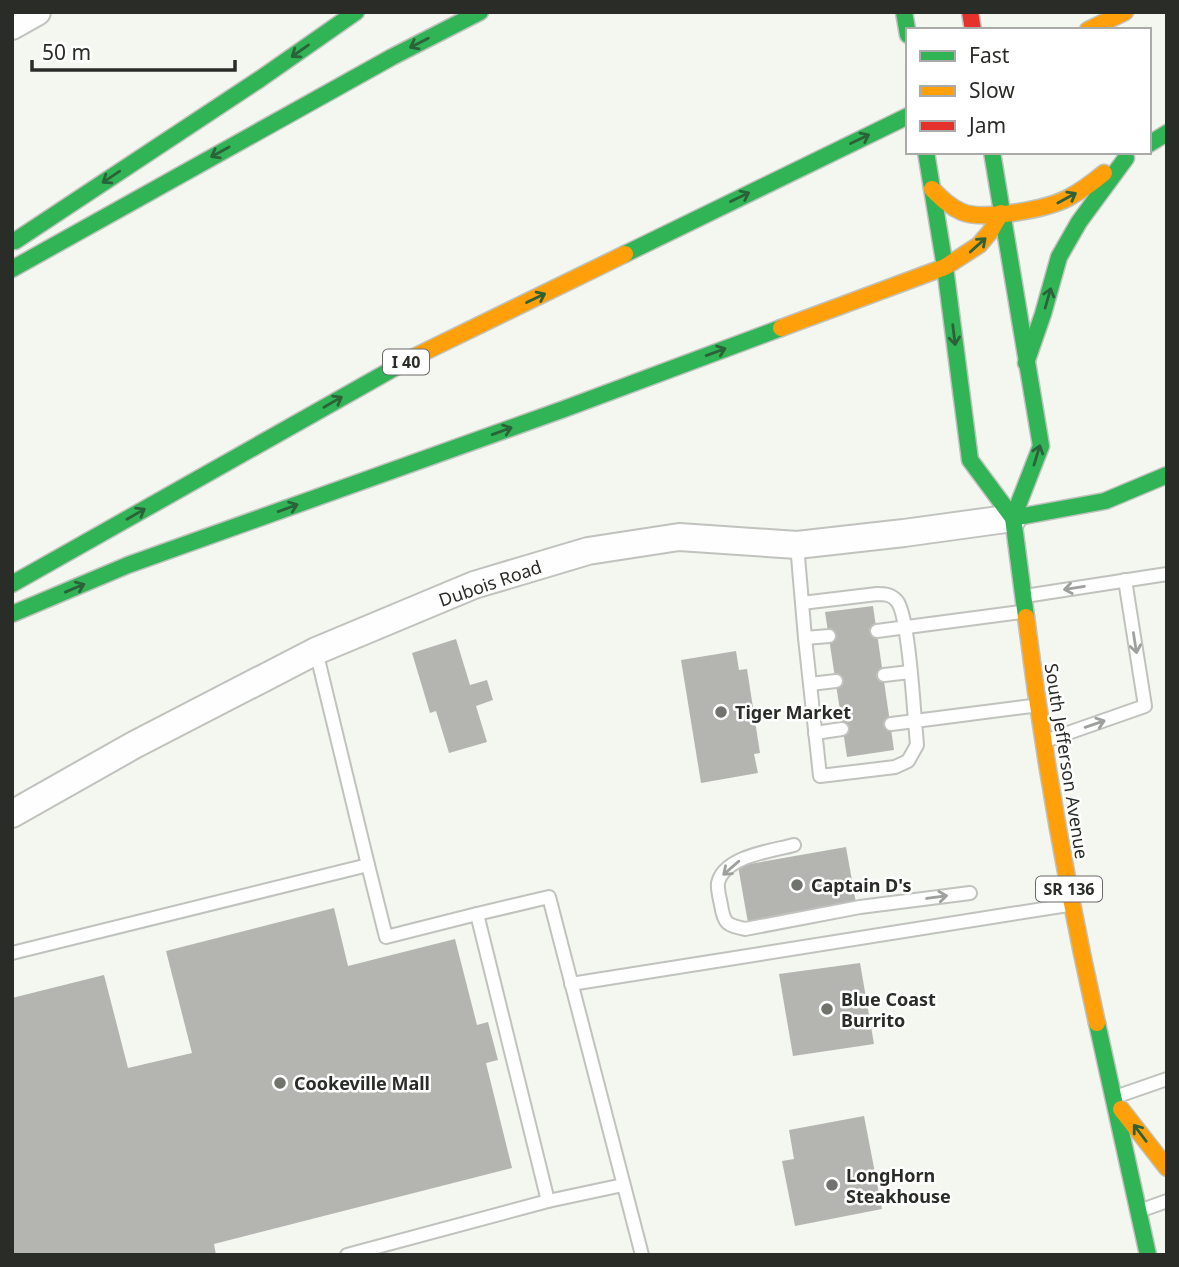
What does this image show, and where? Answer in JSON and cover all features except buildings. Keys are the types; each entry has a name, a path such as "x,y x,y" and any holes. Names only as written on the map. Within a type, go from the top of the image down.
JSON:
{"main road":[{"path":"12,243 356,12"},
{"path":"12,269 391,57 480,12"},
{"path":"1092,28 1125,12"},
{"name":"I 40","path":"12,584 398,365 906,117"},
{"path":"1151,143 1167,133"},
{"name":"South Jefferson Avenue","path":"926,154 945,267 970,460 1013,518"},
{"name":"South Jefferson Avenue","path":"992,154 1041,446 1013,518 1037,706 1082,955 1148,1255"},
{"path":"932,189 953,208 968,214 984,215 1034,209 1069,198 1130,155"},
{"path":"1026,363 1059,257 1079,222 1130,155"},
{"path":"12,614 128,565 564,409 945,267 984,241 994,229 1001,213"},
{"path":"1013,518 1105,501 1167,475"},
{"path":"1113,1098 1167,1168"}],"street":[{"path":"12,26 37,12"},
{"name":"Dubois Road","path":"12,814 134,745 316,651 474,585 588,551 679,537 797,545 1013,518"}],"lane":[{"path":"797,545 805,638 820,776 895,767 908,761 917,745 905,627 898,602 889,595 877,594 802,603"},
{"path":"877,631 1024,604 1125,580 1167,574"},
{"path":"1044,742 1146,706 1125,580"},
{"path":"805,638 829,636"},
{"path":"316,651 386,937 549,897 642,1255"},
{"path":"884,676 910,672"},
{"path":"810,684 836,681"},
{"path":"891,723 1037,706"},
{"path":"815,733 842,729"},
{"path":"794,845 738,860 726,869 718,883 723,917 729,925 745,929 860,907 970,893"},
{"path":"12,953 368,865"},
{"path":"571,984 1072,904"},
{"path":"477,914 548,1201"},
{"path":"1113,1098 1167,1079"},
{"path":"346,1255 548,1201 623,1185"},
{"path":"1138,1211 1167,1201"}],"traffic: fast":[{"path":"15,241 260,79 356,12"},
{"path":"12,269 392,57 480,12"},
{"path":"904,12 907,28"},
{"path":"625,254 906,117"},
{"path":"1151,143 1167,133"},
{"path":"926,154 945,267 970,460 1013,518"},
{"path":"992,154 1041,446 1013,518 1026,617"},
{"path":"1026,363 1059,257 1079,222 1126,158"},
{"path":"12,614 128,565 564,409 781,328"},
{"path":"12,584 412,358"},
{"path":"1013,518 1105,501 1167,475"},
{"path":"1097,1023 1148,1255"}],"traffic: slow":[{"path":"1092,28 1125,12"},
{"path":"932,189 962,212 1000,214 1031,210 1058,202 1078,192 1104,173"},
{"path":"781,328 945,267 979,245 1001,213"},
{"path":"412,358 625,254"},
{"path":"1026,617 1057,821 1097,1023"},
{"path":"1121,1109 1167,1168"}],"traffic: jam":[{"path":"970,12 973,28"}],"place":[{"name":"Tiger Market","path":"721,712"},
{"name":"Captain D's","path":"797,885"},
{"name":"Blue Coast Burrito","path":"827,1009"},
{"name":"Cookeville Mall","path":"280,1083"},
{"name":"LongHorn Steakhouse","path":"832,1185"}]}
